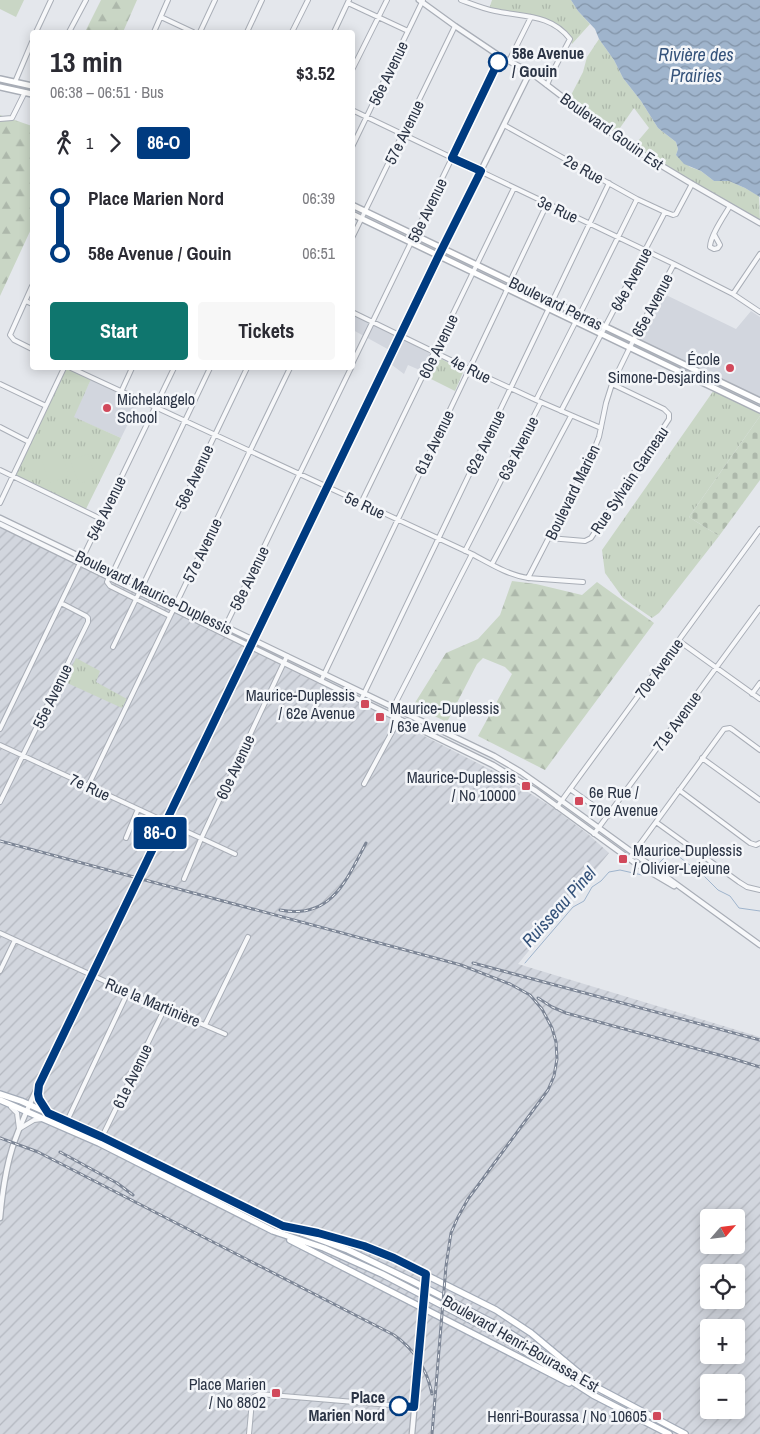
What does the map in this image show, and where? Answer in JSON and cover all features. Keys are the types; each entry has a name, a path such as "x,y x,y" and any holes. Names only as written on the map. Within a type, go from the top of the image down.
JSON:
{"main road":[{"path":"0,79 30,86"},
{"path":"0,87 30,93"},
{"name":"Boulevard Perras","path":"355,206 760,401"},
{"name":"Boulevard Perras","path":"355,215 760,410"},
{"name":"Boulevard Henri-Bourassa Est","path":"0,1094 273,1231 324,1248 382,1274 499,1335 593,1395 669,1434"},
{"name":"Boulevard Henri-Bourassa Est","path":"0,1100 28,1108"},
{"name":"Boulevard Henri-Bourassa Est","path":"47,1117 67,1121 283,1226 348,1250 412,1281 496,1325 596,1388 686,1434"},
{"path":"283,1226 318,1233 364,1246 394,1258 426,1278 511,1319 546,1345 596,1388"},
{"path":"273,1231 593,1395"}],"street":[{"path":"37,30 52,0"},
{"path":"70,30 86,0"},
{"path":"155,30 168,0"},
{"path":"201,30 215,0"},
{"path":"248,30 262,0"},
{"path":"293,30 308,0"},
{"path":"355,64 386,0"},
{"path":"461,0 492,11 531,16 556,24 570,39 547,85"},
{"path":"335,30 349,1 408,31"},
{"name":"Boulevard Gouin Est","path":"422,1 501,57 530,72 632,148 760,222"},
{"name":"56e Avenue","path":"355,141 422,1"},
{"path":"509,61 531,16"},
{"path":"161,17 189,30"},
{"name":"57e Avenue","path":"355,232 455,26"},
{"path":"15,82 30,47"},
{"name":"58e Avenue","path":"355,360 501,57"},
{"path":"0,1218 8,1163 28,1108 442,248 530,72"},
{"path":"0,120 12,118 25,92"},
{"name":"3e Rue","path":"355,111 646,250 732,294 760,312"},
{"name":"2e Rue","path":"504,125 665,212"},
{"name":"62e Avenue","path":"361,700 609,183"},
{"path":"665,212 673,215 676,214 692,184"},
{"name":"60e Avenue","path":"361,503 514,188"},
{"path":"580,314 637,198"},
{"name":"61e Avenue","path":"320,681 508,288 546,204"},
{"path":"714,234 730,206"},
{"name":"64e Avenue","path":"561,411 665,212"},
{"path":"732,294 760,254"},
{"name":"65e Avenue","path":"630,347 674,264"},
{"path":"30,291 11,333 11,337 14,340 30,348"},
{"path":"26,301 30,303"},
{"name":"4e Rue","path":"355,313 536,400"},
{"name":"63e Avenue","path":"466,551 541,402 536,400 576,321"},
{"name":"Boulevard Marien","path":"528,578 593,452 612,384 630,347"},
{"path":"0,503 63,370"},
{"name":"5e Rue","path":"80,370 522,577 583,582"},
{"path":"122,390 131,370"},
{"name":"54e Avenue","path":"0,729 173,370"},
{"path":"113,572 209,370"},
{"name":"56e Avenue","path":"113,647 246,370"},
{"name":"57e Avenue","path":"88,786 289,370"},
{"name":"58e Avenue","path":"225,627 350,370"},
{"path":"0,384 46,406"},
{"name":"Rue Sylvain Garneau","path":"549,538 585,541 591,538 669,419 669,414 664,409 612,384"},
{"path":"541,402 601,428"},
{"path":"492,564 571,416"},
{"path":"0,428 29,442"},
{"path":"0,470 101,519"},
{"name":"Boulevard Maurice-Duplessis","path":"0,518 113,572 141,589 284,663 503,770 628,859 693,896"},
{"name":"Boulevard Maurice-Duplessis","path":"0,524 109,577 141,589"},
{"name":"70e Avenue","path":"557,807 760,529"},
{"path":"364,784 399,719 395,705 396,702 472,554"},
{"path":"109,577 107,582 109,585 170,616"},
{"name":"55e Avenue","path":"0,802 88,620 86,616 61,603"},
{"name":"Boulevard Maurice-Duplessis","path":"175,606 254,640 507,764 535,781 760,945"},
{"name":"71e Avenue","path":"594,834 760,608"},
{"path":"679,641 760,699"},
{"name":"60e Avenue","path":"184,879 287,656"},
{"path":"752,694 760,682"},
{"path":"628,859 724,729 730,728 760,750"},
{"name":"7e Rue","path":"0,745 234,854"},
{"path":"702,758 760,800"},
{"path":"503,770 507,764"},
{"path":"570,789 608,816"},
{"path":"678,790 750,843 756,845 760,843"},
{"path":"126,838 138,809"},
{"path":"656,822 739,882 747,887 760,890"},
{"path":"158,838 166,833 182,829"},
{"name":"Rue la Martinière","path":"0,933 225,1034"},
{"path":"205,1025 248,936"},
{"path":"0,971 15,940"},
{"path":"67,1121 128,992"},
{"name":"61e Avenue","path":"99,1143 164,1008"},
{"path":"20,1129 34,1120 47,1117 39,1099 39,1085"},
{"path":"0,1100 13,1108 17,1113 20,1129"},
{"path":"412,1434 426,1278"},
{"path":"249,1434 252,1401 259,1394 414,1407"}],"shaded area":[{"name":"École Simone-Desjardins","path":"662,293 736,329 751,311 760,317 760,397 639,339"},
{"path":"355,314 430,354 422,371 408,365 404,374 388,362 393,352 355,331"},
{"name":"Michelangelo School","path":"92,377 140,399 121,438 73,417"},
{"path":"0,524 279,662 497,773 552,807 588,834 609,853 518,964 760,1037 760,1434 0,1434"}],"green space":[{"path":"0,0 24,0 16,17 0,9"},
{"path":"101,0 137,0 124,30 86,30"},
{"path":"492,0 571,0 590,24 572,44 570,39 552,23 489,9"},
{"path":"599,39 614,60 623,78 641,101 658,128 676,142 678,149 676,155 690,167 701,171 714,181 729,181 759,196 760,223 632,148 649,128 634,108 615,135 568,101 583,72 587,57"},
{"path":"0,115 30,125 30,231 0,296"},
{"path":"439,358 464,370 455,391 427,377"},
{"path":"63,370 76,370 92,377 74,417 121,438 85,511 13,476"},
{"path":"714,390 760,413 760,416 689,517 719,536 659,613 652,618 623,598 605,573 602,550"},
{"path":"760,416 760,480 719,536 689,517"},
{"path":"59,445 69,476 49,483 39,451"},
{"path":"88,454 96,478 79,484 70,460"},
{"path":"512,581 536,584 582,595 597,582 654,623 545,770 478,736 512,674 505,667 483,658 477,664 447,722 413,706 446,653 478,639 500,615"},
{"path":"76,658 100,671 96,682 127,699 122,708 65,682"}],"water":[{"name":"Rivière des Prairies","path":"571,0 760,0 760,197 729,181 714,181 701,171 684,164 676,155 678,149 676,142 658,128 641,101 623,78 595,29 578,11"}],"waterway":[{"name":"Ruisseau Pinel","path":"659,863 669,853 673,852 704,876 718,890 730,896 739,908 760,911"},
{"name":"Ruisseau Pinel","path":"525,963 573,907 584,901 592,887 609,872 620,870 642,875"}],"railway":[{"path":"0,841 461,965 510,984 530,995 542,1009 552,1028 556,1042 557,1059 554,1076 548,1090 468,1199 451,1233 446,1266 432,1434"},
{"path":"280,910 298,912 312,909 324,903 343,884 366,843"},
{"path":"473,963 760,1040"},
{"path":"538,998 566,1013 760,1067"},
{"path":"0,1138 38,1152 394,1335 419,1360 427,1376 432,1394"},
{"path":"60,1152 117,1183 133,1195"}],"bus line":[{"name":"86-O","path":"399,1406 414,1407 426,1274 364,1246 318,1233 283,1226 102,1137 48,1113 38,1094 39,1085 481,171 452,158 498,62"}],"place":[{"name":"58e Avenue / Gouin","path":"498,62"},
{"name":"École Simone-Desjardins","path":"730,368"},
{"name":"Michelangelo School","path":"107,408"},
{"name":"Maurice-Duplessis / 62e Avenue","path":"365,704"},
{"name":"Maurice-Duplessis / 63e Avenue","path":"380,717"},
{"name":"Maurice-Duplessis / No 10000","path":"526,786"},
{"name":"6e Rue / 70e Avenue","path":"579,801"},
{"name":"Maurice-Duplessis / Olivier-Lejeune","path":"623,859"},
{"name":"Place Marien / No 8802","path":"276,1393"},
{"name":"Place Marien Nord","path":"399,1406"},
{"name":"Henri-Bourassa / No 10605","path":"657,1416"}]}
